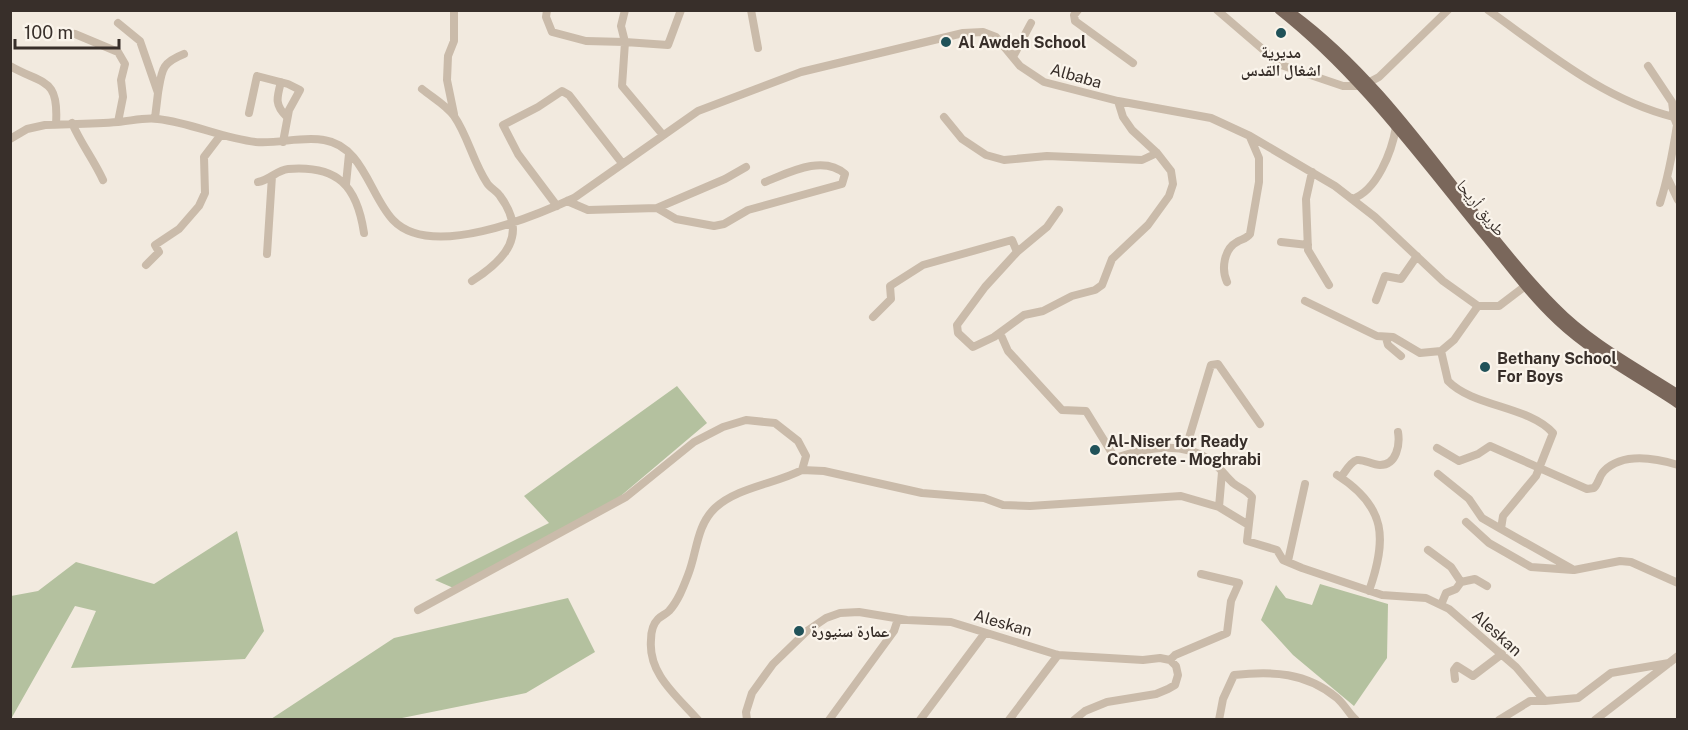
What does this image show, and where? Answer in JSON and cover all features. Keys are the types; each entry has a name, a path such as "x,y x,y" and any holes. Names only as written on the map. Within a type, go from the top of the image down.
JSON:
{"main road":[{"name":"طريق أريحا","path":"1279,10 1367,85 1396,127 1529,284 1581,329 1676,393"},
{"name":"طريق أريحا","path":"1289,10 1333,46 1367,85 1559,322 1579,339 1677,404"}],"street":[{"path":"454,10 454,41 448,56 447,80 454,116 487,183 500,196 511,222 513,236 510,247 494,268 472,281"},
{"path":"546,10 546,18 552,32 586,41 668,45 681,10"},
{"path":"625,10 621,26 625,42 622,86 663,135"},
{"path":"751,10 758,48"},
{"path":"1078,10 1074,15 1075,21 1133,63"},
{"path":"1217,10 1281,65 1343,86 1367,85 1448,10"},
{"path":"1488,10 1573,69 1624,100 1648,111 1674,117"},
{"path":"118,23 140,41 158,93"},
{"path":"1013,57 1031,23"},
{"name":"Albaba","path":"349,154 370,180 392,219 403,228 435,236 460,236 511,222 567,201 698,111 801,72 963,33 983,32 996,37 1020,66 1044,82 1118,101 1211,118 1250,136 1312,172 1352,199 1443,281 1478,306"},
{"path":"75,34 118,52 125,64 121,80 123,97 118,122"},
{"path":"155,118 164,67 169,60 184,54"},
{"path":"10,66 43,80 50,87 57,105 56,124"},
{"path":"1648,66 1672,102 1677,124 1669,158 1668,179 1660,203"},
{"path":"249,113 257,76 300,90 287,117 283,142"},
{"path":"281,82 276,101 278,109 287,117"},
{"path":"422,89 454,116"},
{"path":"557,206 518,154 503,125 562,91 568,95 622,163"},
{"path":"1059,210 1047,227 1017,252 985,287 957,330 973,347 1000,333 1024,315 1043,311 1072,296 1095,290 1102,285 1112,259 1148,225 1169,196 1173,184 1171,171 1157,153 1132,130 1123,117 1118,101"},
{"path":"944,117 962,139 986,155 1004,160 1047,156 1142,159 1157,153"},
{"path":"10,139 27,129 56,124 155,118 184,123 220,136 257,142 323,139 338,145 349,154 346,184"},
{"path":"72,123 83,149 93,158 104,180"},
{"path":"1352,199 1360,196 1374,181 1394,139 1396,127"},
{"path":"146,265 159,252 155,245 179,229 206,194 204,157 220,136"},
{"path":"1227,282 1224,275 1226,254 1236,242 1250,234 1254,221 1259,182 1259,158 1250,136"},
{"path":"567,201 588,210 657,208 676,219 714,226 724,224 748,210 806,192 835,187 842,184 845,174 839,168 827,165 804,167 765,182"},
{"path":"657,208 659,204 725,179 746,167"},
{"path":"258,182 286,169 323,171 346,184 354,195 364,233"},
{"path":"1312,172 1306,199 1308,245 1329,285"},
{"path":"267,254 272,177"},
{"path":"1668,179 1677,200"},
{"path":"873,317 891,299 890,285 923,266 1012,240 1017,252"},
{"path":"1281,242 1308,245"},
{"path":"1376,300 1385,276 1401,279 1417,256"},
{"path":"1305,301 1386,338 1393,337 1420,353 1442,351 1454,340 1478,306 1499,306 1529,284"},
{"path":"698,720 659,677 650,650 651,632 656,620 668,612 680,595 691,569 694,547 714,510 742,493 802,470 824,471 922,493 984,498 1003,505 1029,506 1181,496 1219,507 1247,524 1252,497 1209,459 1186,448 1138,450 1115,458 1086,411 1062,410 1008,351 1000,333"},
{"path":"1386,338 1388,345 1401,356"},
{"path":"1442,351 1450,384 1528,418 1553,433 1536,476 1503,516 1501,528"},
{"path":"1186,448 1211,365 1218,364 1260,424"},
{"path":"418,610 626,497 694,442 723,427 746,420 774,423 798,441 806,456 802,470"},
{"path":"1369,591 1380,555 1382,534 1364,496 1339,476 1359,459 1382,465 1389,463 1400,445 1398,432"},
{"path":"1437,448 1460,461 1490,446 1564,481 1591,489 1597,485 1603,472 1627,460 1659,459 1677,465"},
{"path":"1219,507 1222,472"},
{"path":"1438,474 1469,499 1482,518 1574,570"},
{"path":"1288,561 1305,484"},
{"path":"1466,522 1489,543 1531,567 1574,570 1631,561 1677,583"},
{"name":"Aleskan","path":"1247,524 1247,541 1277,550 1283,560 1369,591 1399,597 1426,598 1441,605 1468,623 1502,654 1545,701"},
{"path":"1428,550 1451,567 1461,582"},
{"path":"1074,720 1085,711 1107,702 1156,694 1168,689 1175,684 1178,675 1176,666 1170,660 1176,655 1227,633 1231,601 1239,583 1201,574"},
{"path":"1441,605 1446,593 1456,589 1461,582 1475,579 1487,586"},
{"name":"Aleskan","path":"747,720 746,712 752,693 773,664 807,631 826,618 840,614 859,612 898,619 951,622 1058,655 1170,660"},
{"path":"829,720 894,631 898,619"},
{"path":"920,720 985,633"},
{"path":"1455,679 1454,670 1457,666 1473,676 1502,654"},
{"path":"1009,720 1058,655"},
{"path":"1595,720 1677,656"},
{"path":"1499,720 1530,701 1578,698 1611,673 1669,663"},
{"path":"1219,720 1223,699 1234,675 1265,672 1304,678 1337,698 1356,720"},
{"path":"1608,710 1609,720"}],"green space":[{"path":"677,386 707,423 597,516 458,590 435,580 549,523 524,496"},
{"path":"237,531 264,631 245,659 71,668 96,611 75,606 11,719 11,596 38,591 76,562 154,584"},
{"path":"1320,584 1388,604 1387,658 1354,706 1293,655 1261,620 1276,585 1286,598 1312,605"},
{"path":"568,598 595,652 526,693 397,719 271,719 394,638"}],"place":[{"name":"مديرية اشغال القدس","path":"1281,33"},
{"name":"Al Awdeh School","path":"946,42"},
{"name":"Bethany School For Boys","path":"1485,367"},
{"name":"Al-Niser for Ready Concrete - Moghrabi","path":"1095,450"},
{"name":"عمارة سنيورة","path":"799,631"}]}
